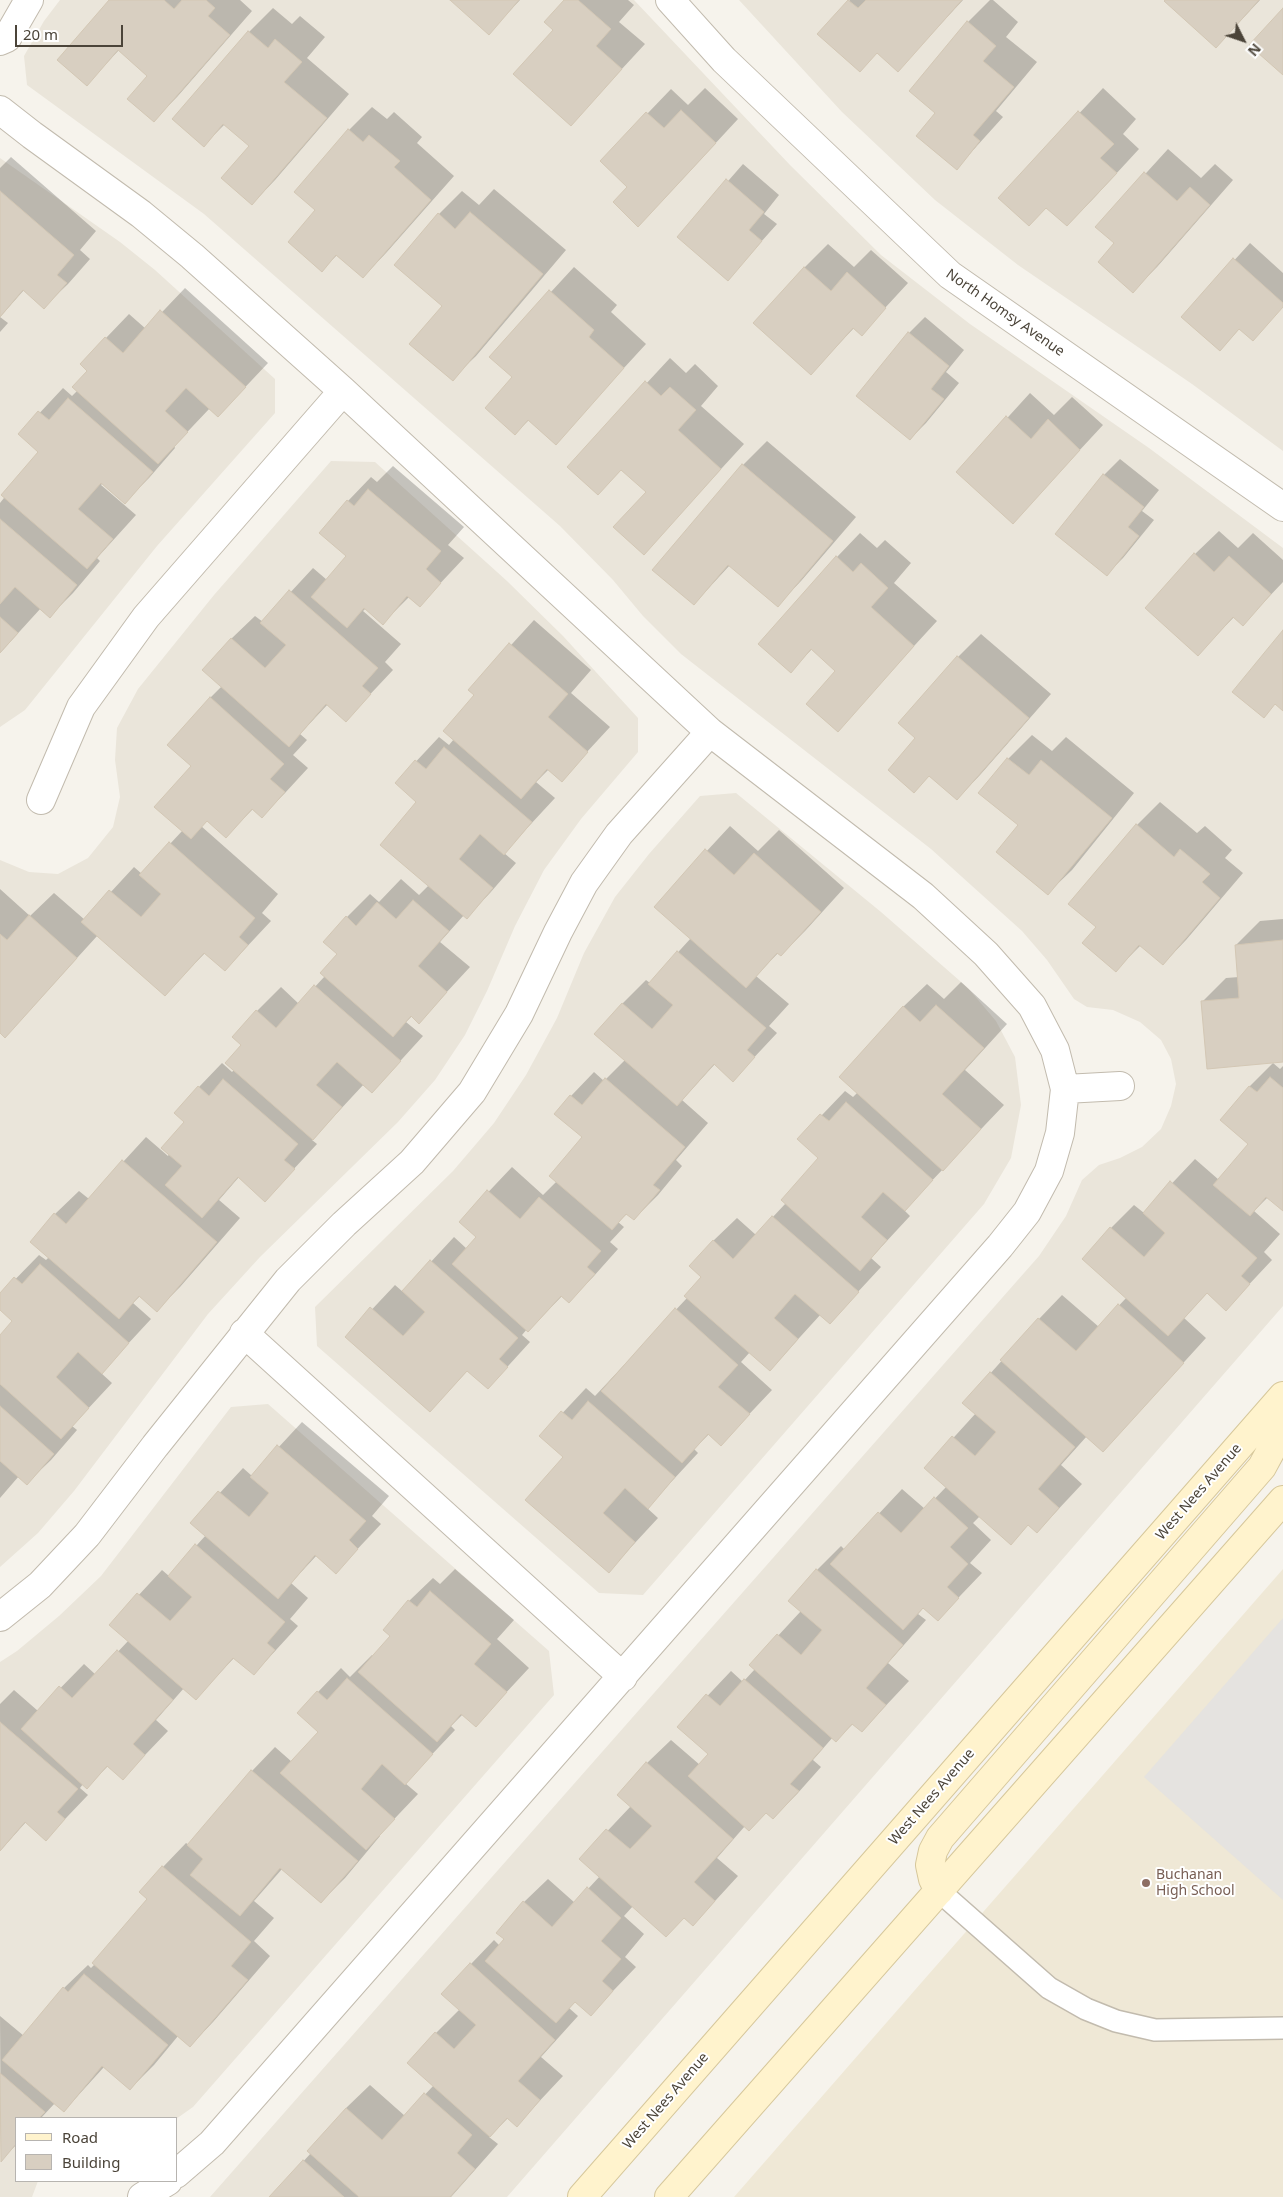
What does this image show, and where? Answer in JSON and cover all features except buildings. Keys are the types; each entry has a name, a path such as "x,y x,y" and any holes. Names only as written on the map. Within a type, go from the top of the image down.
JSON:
{"main road":[{"name":"West Nees Avenue","path":"582,2197 1283,1396"},
{"path":"939,1891 933,1880 930,1865 933,1851 940,1838 1262,1467 1283,1428"},
{"path":"669,2197 1283,1500"}],"street":[{"path":"0,41 7,38 28,0"},
{"name":"North Homsy Avenue","path":"670,0 724,60 950,275 1283,507"},
{"path":"0,110 141,214 170,238 343,391 710,732 923,896 986,954 1032,1006 1055,1050 1065,1089 1060,1133 1049,1171 1027,1212 1000,1246 219,2135 191,2163 178,2173"},
{"path":"41,800 81,707 146,617 343,391"},
{"path":"0,1617 40,1584 87,1535 244,1333 302,1266 344,1224 412,1162 472,1092 519,1014 558,932 584,883 619,834 710,732"},
{"path":"1065,1089 1120,1086"},
{"path":"244,1333 623,1677"},
{"path":"142,2197 166,2182"}],"lane":[{"path":"939,1891 1049,1988 1067,1999 1116,2021 1155,2030 1283,2028"}],"shaded area":[{"path":"60,0 634,0 790,165 881,255 970,324 1149,448 1283,548 1283,1306 507,2197 210,2197 1039,1256 1066,1216 1082,1180 1099,1165 1120,1158 1142,1147 1161,1129 1171,1106 1176,1084 1171,1059 1161,1040 1140,1022 1113,1010 1087,1007 1074,999 1047,960 1022,931 931,849 681,654 643,616 613,580 560,526 204,214 27,85 24,56 44,21"},
{"path":"739,0 1283,0 1283,451 1192,384 1018,265 935,200 842,112"},
{"path":"0,158 120,242 155,270 275,379 275,413 157,546 25,710 0,727"},
{"path":"331,461 375,462 507,581 563,636 638,718 638,752 581,819 544,870 515,926 487,991 465,1035 435,1080 398,1122 260,1257 208,1314 74,1491 38,1533 0,1567 0,860 29,872 58,874 88,858 113,827 120,797 115,760 117,728 138,689 214,595"},
{"path":"736,793 881,912 968,988 996,1021 1015,1057 1021,1105 1011,1158 984,1204 643,1595 599,1593 317,1346 315,1307 453,1171 494,1123 526,1075 557,1018 584,953 615,897 649,854 700,796"},
{"path":"268,1404 549,1651 554,1695 193,2107 178,2118 15,2117 15,2182 38,2182 32,2197 0,2197 0,1662 17,1651 59,1616 101,1576 231,1407"},
{"name":"Buchanan High School","path":"1283,1569 1283,2197 734,2197"},
{"path":"1283,1618 1283,1900 1144,1777"}],"place":[{"name":"Buchanan High School","path":"1146,1883"}]}
